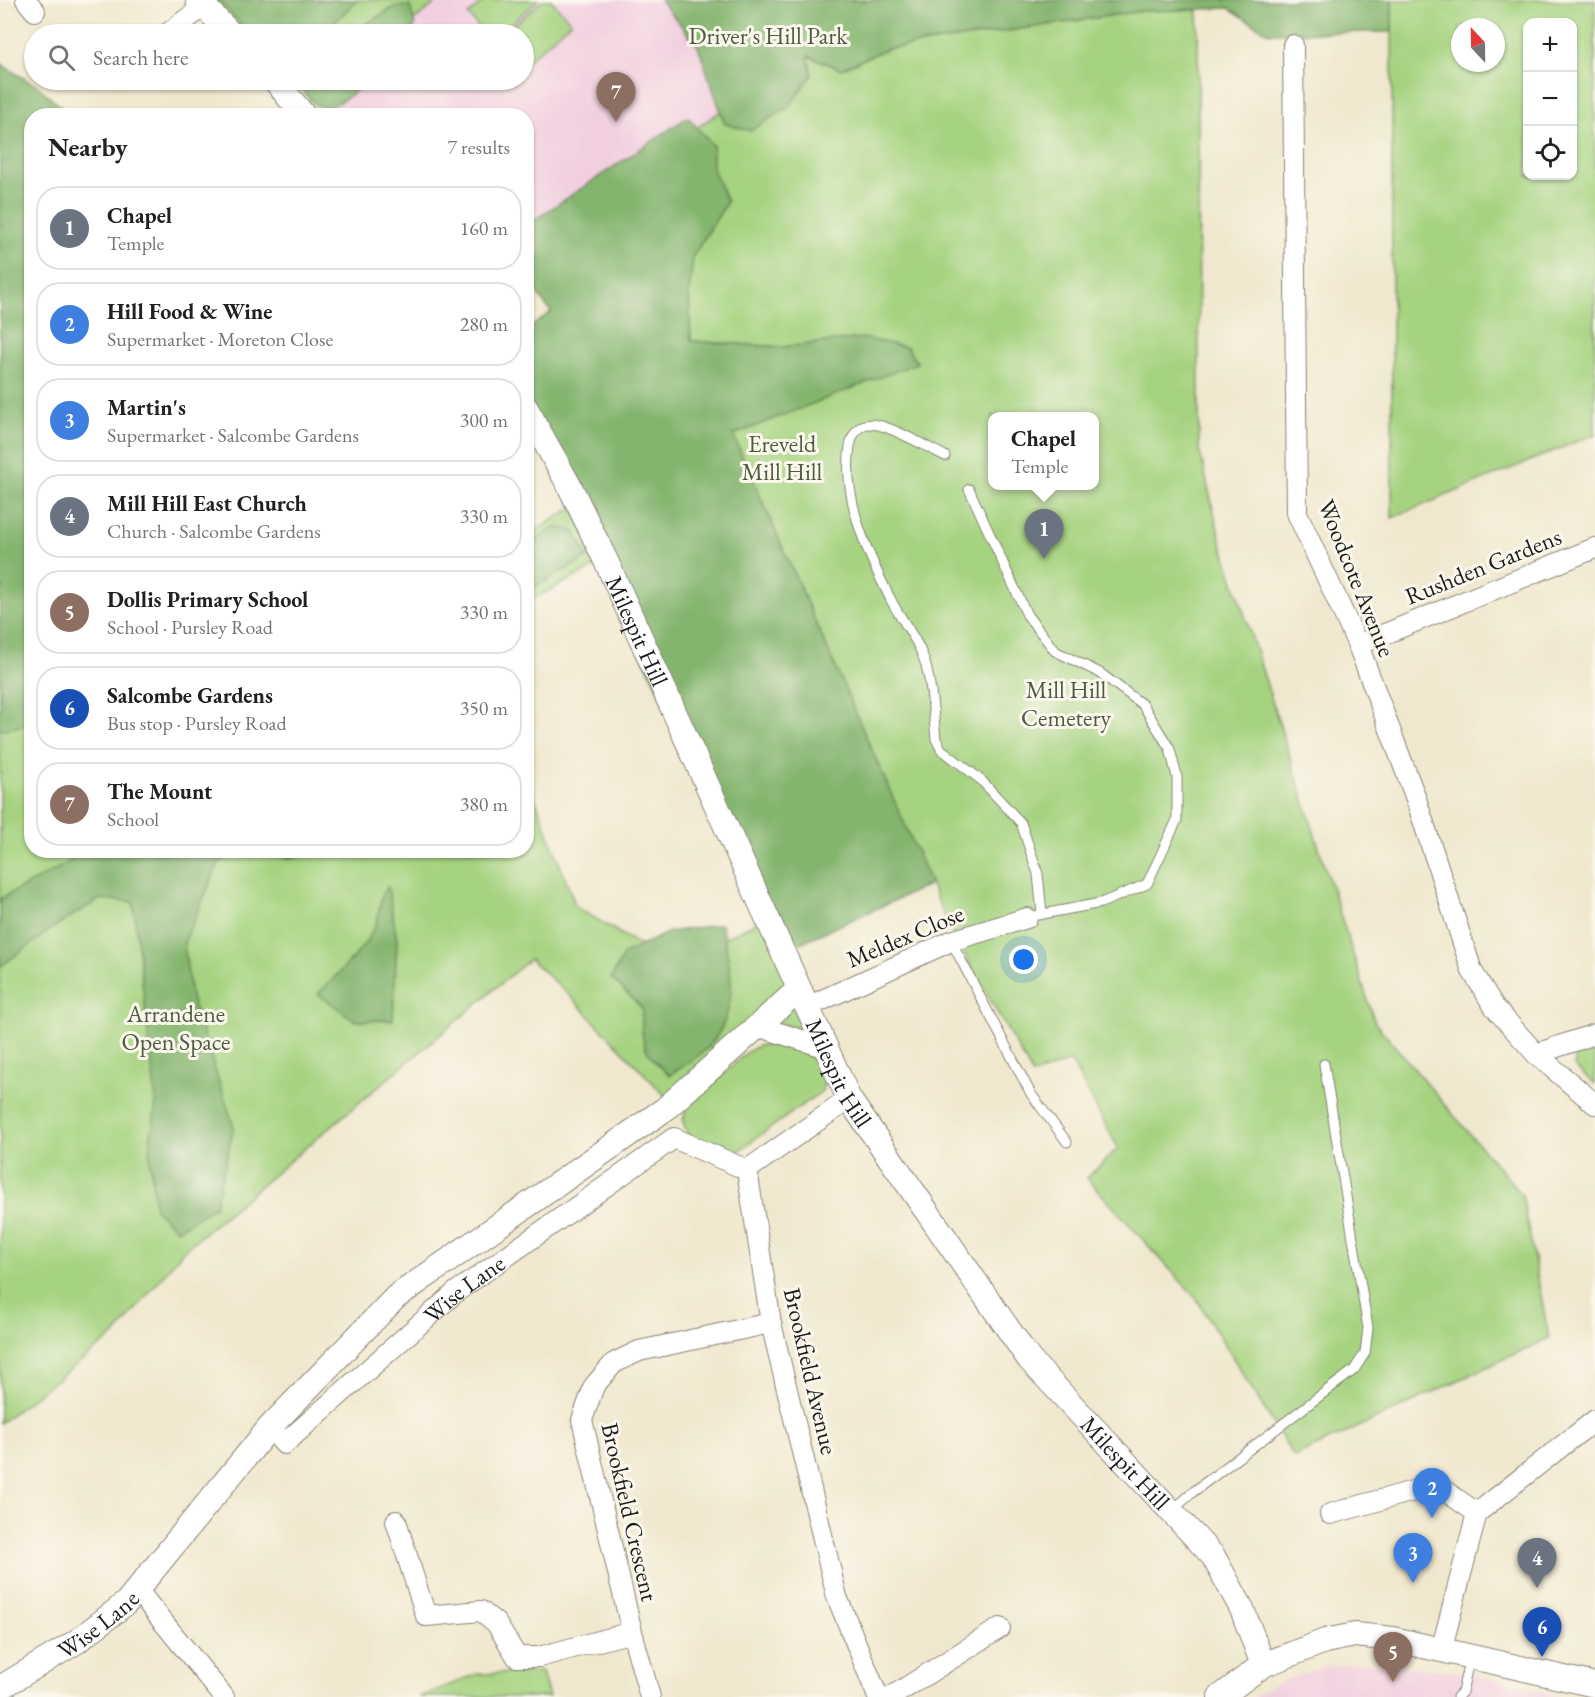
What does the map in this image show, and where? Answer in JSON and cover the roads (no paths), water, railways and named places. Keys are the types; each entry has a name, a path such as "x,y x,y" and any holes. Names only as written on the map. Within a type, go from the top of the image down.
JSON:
{"street":[{"path":"179,24 201,3 221,24"},
{"name":"Woodcote Avenue","path":"1293,45 1297,513 1358,645 1415,796 1472,971 1495,1008 1536,1054 1595,1104"},
{"path":"283,90 298,108"},
{"name":"Milespit Hill","path":"534,422 570,487 607,563 801,999 849,1100 1029,1359 1213,1556 1242,1609 1263,1665"},
{"name":"Rushden Gardens","path":"1358,645 1595,548"},
{"name":"Meldex Close","path":"801,999 951,940 1035,916"},
{"name":"Wise Lane","path":"0,1688 76,1642 138,1591 270,1427 396,1298 665,1109 760,1027 801,999"},
{"path":"760,1027 824,1047"},
{"path":"1536,1054 1595,1034"},
{"path":"665,1109 674,1138 747,1170 849,1100"},
{"name":"Wise Lane","path":"270,1427 284,1444 456,1292 674,1138"},
{"name":"Brookfield Avenue","path":"747,1170 771,1323 837,1597 878,1697"},
{"name":"Brookfield Crescent","path":"650,1697 632,1632 582,1420 594,1386 614,1364 639,1351 771,1323"},
{"path":"1441,1651 1477,1513 1595,1420"},
{"path":"1330,1514 1424,1488 1445,1491 1477,1513"},
{"path":"396,1521 426,1616 481,1611 496,1623 517,1657 539,1658 632,1632"},
{"path":"138,1591 224,1697"},
{"path":"891,1697 1000,1628"},
{"path":"1220,1697 1263,1665 1325,1641 1355,1635 1393,1639 1595,1685"}],"lane":[{"path":"945,456 881,427 869,424 858,428 852,438 849,456 850,497 870,554 889,597 922,655 936,739 941,748 981,780 1021,823 1038,874 1035,916 1101,903 1147,884 1177,820 1177,777 1170,749 1143,705 1100,673 1055,651 1027,615 969,489"},
{"path":"951,940 1030,1094 1067,1142"},
{"path":"1172,1512 1192,1492 1354,1370 1365,1353 1368,1328 1324,1064"},
{"path":"1457,1697 1462,1692 1470,1657"}],"place":[{"name":"The Mount","path":"616,122"},
{"name":"Chapel","path":"1044,559"},
{"name":"Hill Food & Wine","path":"1432,1518"},
{"name":"Martin's","path":"1413,1583"},
{"name":"Mill Hill East Church","path":"1537,1588"},
{"name":"Salcombe Gardens","path":"1542,1657"},
{"name":"Dollis Primary School","path":"1393,1682"}],"park label":[{"name":"Driver's Hill Park","path":"768,35"},
{"name":"Ereveld Mill Hill","path":"782,457"},
{"name":"Mill Hill Cemetery","path":"1066,703"},
{"name":"Arrandene Open Space","path":"176,1027"}]}
